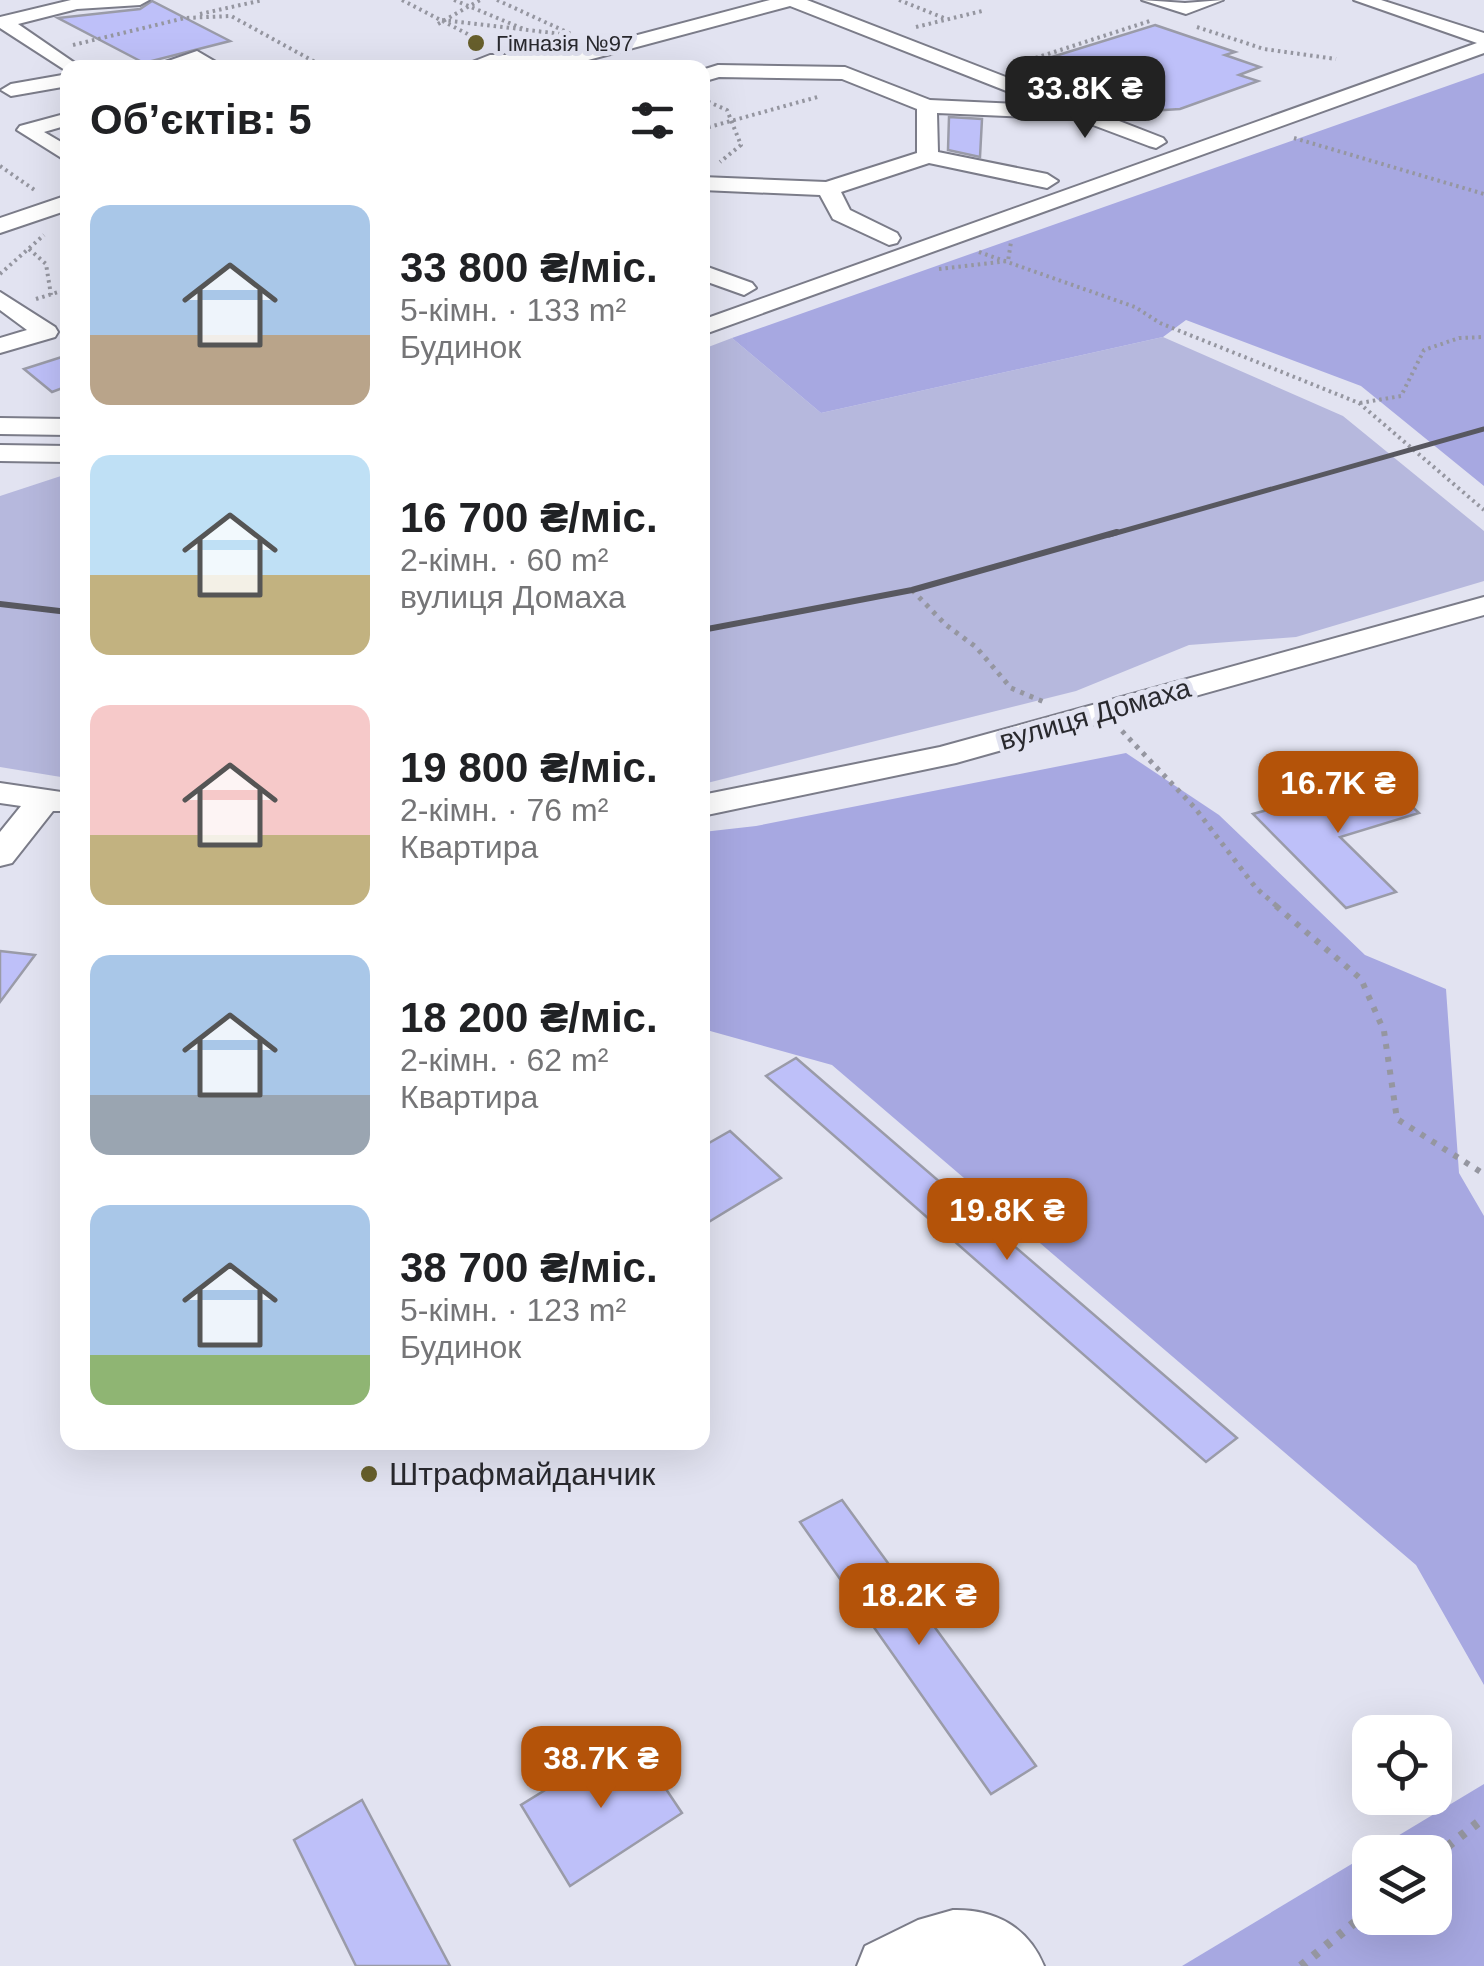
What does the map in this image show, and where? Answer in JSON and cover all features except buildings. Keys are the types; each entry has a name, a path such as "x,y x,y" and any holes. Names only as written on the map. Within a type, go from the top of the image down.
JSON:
{"street":[{"path":"60,60 3,22 77,4 140,0"},
{"path":"566,60 791,0 927,106 1080,113"},
{"path":"1138,0 1186,9 1214,0"},
{"path":"1363,0 1479,36"},
{"path":"821,261 1156,142 1479,36"},
{"path":"710,325 944,241 1479,36"},
{"path":"710,74 869,62 983,75 1156,142"},
{"path":"4,88 36,89 60,82"},
{"path":"927,106 928,156"},
{"path":"0,136 60,121"},
{"path":"27,130 60,151"},
{"path":"710,183 828,190 928,156 1047,182"},
{"path":"828,190 842,214 888,238"},
{"path":"0,226 59,211"},
{"path":"710,275 744,288"},
{"path":"716,297 770,279 798,294"},
{"path":"0,299 46,332 0,346"},
{"path":"0,426 60,428"},
{"path":"0,453 60,454"},
{"name":"вулиця Домаха","path":"710,804 944,756 1484,606"},
{"path":"0,793 56,802"},
{"path":"0,855 56,802"},
{"path":"885,1966 923,1943 956,1934 1004,1950 1016,1966"}],"path":[{"path":"48,52 262,0"},
{"path":"402,0 440,22 584,39 497,0"},
{"path":"454,0 557,44 562,60"},
{"path":"440,22 480,0"},
{"path":"899,0 945,18"},
{"path":"231,16 234,6"},
{"path":"1159,6 1264,49 1336,59"},
{"path":"983,75 1159,6 1186,9"},
{"path":"710,127 754,117 869,62 921,23 982,11"},
{"path":"185,18 231,16 311,60"},
{"path":"710,103 726,110 734,120 742,145"},
{"path":"1290,137 1340,148 1484,194"},
{"path":"0,166 59,211 0,274"},
{"path":"944,241 1135,306 1160,323 1359,403 1484,510"},
{"path":"28,248 46,264 51,294"},
{"path":"1359,403 1401,396 1424,350 1459,338 1484,337"},
{"path":"912,590 946,625 976,647 1011,688 1036,701 1104,712 1194,808 1256,888 1361,979 1384,1032 1397,1119 1484,1174"},
{"path":"1452,1843 1484,1818"},
{"path":"1301,1966 1352,1925"}],"shaded area":[{"path":"1484,73 1484,486 1361,386 1186,320 1163,337 821,413 732,338"},
{"path":"1163,337 1343,416 1484,531 1484,581 1296,637 1189,645 1076,691 710,782 710,346 732,338 821,413"},
{"path":"60,477 60,777 0,767 0,496"},
{"path":"1126,753 1219,815 1365,955 1446,989 1459,1173 1484,1216 1484,1685 1416,1565 832,1065 710,1031 710,831 756,826"},
{"path":"1484,1784 1484,1966 1182,1966 1352,1864 1352,1935 1452,1935 1452,1835 1399,1835 1432,1815 1452,1815 1452,1803"}],"railway":[{"path":"1109,535 1484,429"},
{"path":"710,628 912,590 1117,532"},
{"path":"0,604 60,611"}],"place":[{"name":"Гімназія №97","path":"476,43"},
{"name":"Штрафмайданчик","path":"369,1474"}]}
